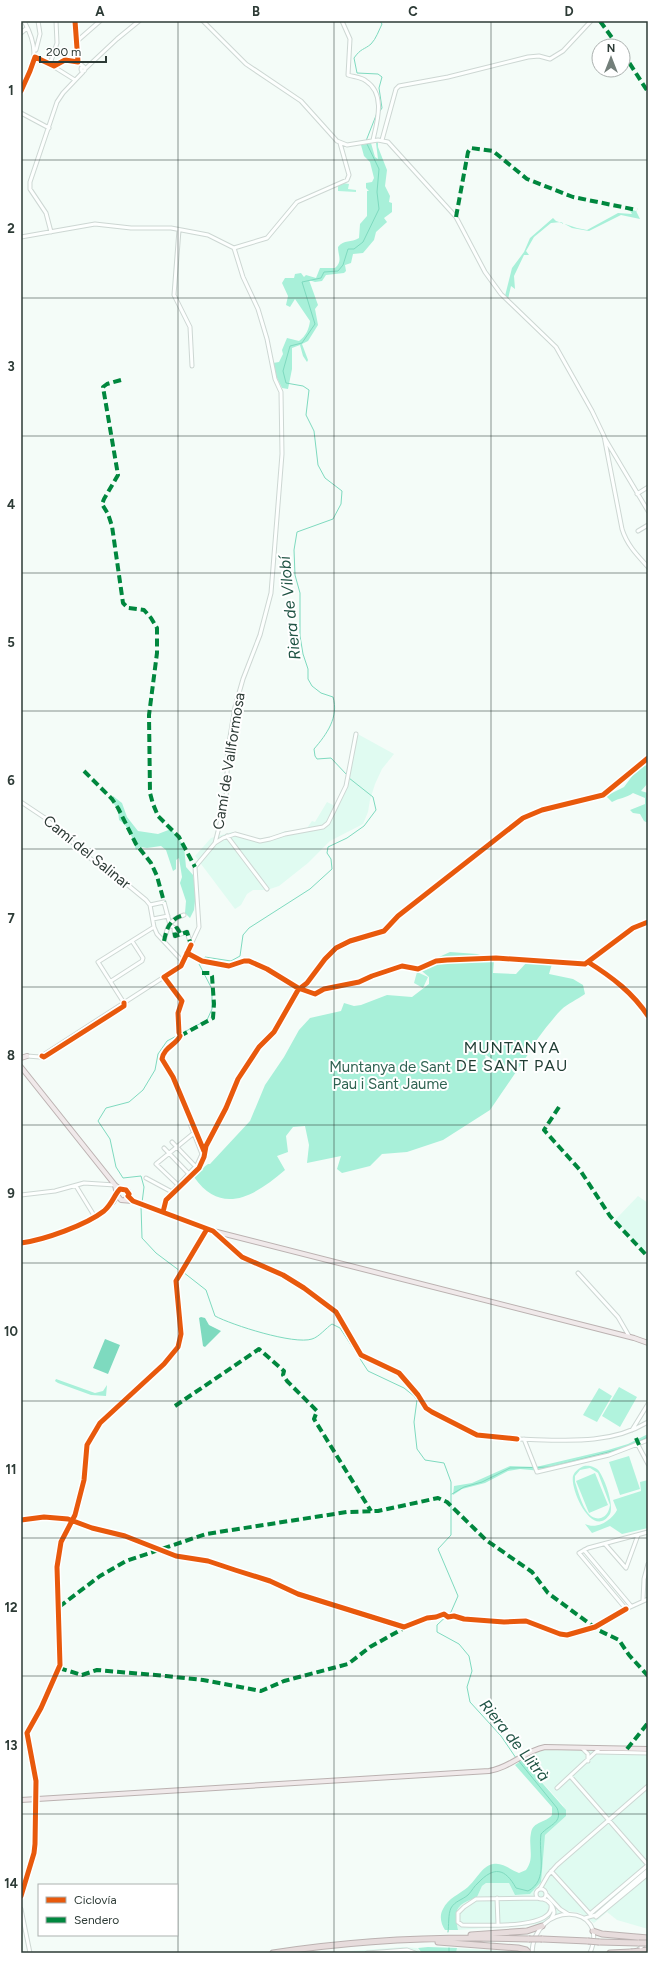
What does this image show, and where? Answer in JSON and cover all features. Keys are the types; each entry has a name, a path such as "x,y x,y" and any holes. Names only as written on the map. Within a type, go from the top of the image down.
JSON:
{"highway":[{"path":"408,1940 412,1938 528,1931 542,1926"},
{"path":"593,1931 602,1934 648,1940"},
{"path":"273,1953 319,1947 408,1940 492,1937 639,1943 648,1940"},
{"path":"408,1940 413,1942 429,1941 518,1948 526,1950 530,1953"},
{"path":"610,1953 648,1950"}],"main road":[{"path":"21,1055 27,1056"},
{"path":"21,1058 27,1056"},
{"path":"21,1065 115,1185 121,1195 133,1201 207,1229 629,1336 648,1343"},
{"path":"21,1800 489,1771 505,1767 531,1751 544,1747 598,1750 648,1749"}],"street":[{"path":"24,21 36,51"},
{"path":"21,91 35,57 40,34 38,21"},
{"path":"50,64 57,43 56,21"},
{"path":"75,21 79,63 83,70"},
{"path":"76,42 100,21"},
{"path":"51,232 46,213 30,187 57,102 83,70 90,66 117,39 139,21"},
{"path":"203,21 246,64 300,101 335,140 347,145 371,140 382,140 393,146 456,217 485,272 501,294 554,344 592,411 604,436 648,511"},
{"path":"342,21 350,39 348,75 366,80 374,89 380,112 371,140"},
{"path":"382,140 397,87 479,70 528,57 539,56 550,59 563,51 591,21"},
{"path":"21,33 27,28"},
{"path":"35,57 54,66 75,80"},
{"path":"54,66 65,60 79,63"},
{"path":"21,112 49,128"},
{"path":"21,237 90,224 179,230 208,235 234,248 267,238 297,202 346,180 349,175 340,143"},
{"path":"179,230 174,295 190,327 192,366"},
{"name":"Camí de Vallformosa","path":"215,844 226,800 228,749 235,707 243,679 264,623 271,587 282,454 281,392 276,379 258,309 243,277 234,248"},
{"path":"604,436 625,540 648,567"},
{"path":"637,494 648,487"},
{"path":"638,531 648,525"},
{"path":"27,1056 40,1057 179,967 183,962 199,927 194,868 215,844 227,836 235,834 254,840 265,840 285,834 323,827 328,824 346,786 356,734"},
{"path":"172,1193 199,1168 204,1157 206,1146 226,1108 238,1079 259,1047 274,1032 296,992 307,983 325,959 336,948 350,941 388,928 404,912 523,818 542,810 603,795 648,758"},
{"name":"Camí del Salinar","path":"21,802 45,818 100,867 129,886 150,905"},
{"path":"227,836 267,888"},
{"path":"180,933 177,928 176,929 170,925 164,902 150,905 154,928 183,962"},
{"path":"164,941 166,931 175,918 184,915"},
{"path":"153,919 168,916"},
{"path":"124,1003 98,962 154,928"},
{"path":"176,929 174,930 175,936 179,936 180,933 187,932 191,945"},
{"path":"111,981 142,961 132,941"},
{"path":"187,953 202,961 229,966 244,961 249,961 300,988"},
{"path":"163,1212 166,1200 178,1185 196,1167 202,1152 191,1126"},
{"path":"178,1185 156,1164 194,1133"},
{"path":"172,1142 196,1167"},
{"path":"164,1148 168,1154 189,1174"},
{"path":"146,1178 172,1193"},
{"path":"21,1195 55,1191 84,1184 115,1185"},
{"path":"76,1186 95,1217"},
{"path":"21,1896 34,1853 36,1782 27,1733 41,1708 60,1665 57,1567 63,1536 77,1508 84,1480 87,1445 100,1423 164,1364 178,1347 181,1330 175,1283 181,1271 202,1240 207,1229"},
{"path":"578,1273 618,1317 629,1336"},
{"path":"638,1426 648,1404"},
{"path":"517,1439 592,1440 621,1435 648,1422"},
{"path":"524,1439 537,1472 609,1455 648,1440"},
{"path":"638,1445 648,1464"},
{"path":"648,1532 580,1551 579,1554 626,1609 648,1599"},
{"path":"604,1544 626,1568 638,1535"},
{"path":"584,1550 631,1606"},
{"path":"643,1600 644,1579 648,1564"},
{"path":"582,1748 588,1754 588,1760"},
{"path":"557,1788 598,1750 648,1753"},
{"path":"571,1776 648,1865 607,1900 593,1916 591,1925"},
{"path":"525,1897 540,1889 551,1871 648,1786"},
{"path":"593,1916 648,1870"},
{"path":"551,1871 593,1916"},
{"path":"540,1889 545,1892 560,1910 568,1914 583,1917 593,1916 608,1909 648,1874"},
{"path":"540,1898 545,1892 545,1880"},
{"path":"536,1892 540,1898"},
{"path":"551,1905 550,1913 538,1922 462,1925 458,1922 458,1913 464,1906 476,1899 525,1897 547,1900 551,1905 554,1911 552,1919"},
{"path":"497,1898 498,1924"},
{"path":"21,1909 30,1953"},
{"path":"530,1953 534,1939 542,1926 552,1919 568,1914"},
{"path":"583,1917 591,1925 593,1931 593,1942 590,1953"},
{"path":"633,1952 648,1940"},
{"path":"367,1953 406,1950 415,1953"},
{"path":"406,1950 411,1953"}],"shaded area":[{"path":"338,184 349,184 348,189 356,190 356,192 338,191"},
{"path":"354,732 394,754 382,769 375,784 368,812 363,824 330,841 308,863 279,886 267,890 253,890 247,894 241,905 235,909 195,856 211,838 232,832 240,833 254,839 269,838 285,831 299,831 307,828 312,821 315,822 327,802 335,806 345,785"},
{"path":"417,972 428,977 423,988 414,983"},
{"path":"638,1196 648,1203 648,1257 615,1220"},
{"path":"199,1318 205,1318 209,1325 221,1331 205,1347 203,1346"},
{"path":"105,1339 120,1345 108,1374 93,1368"},
{"path":"619,1387 637,1397 620,1427 602,1416"},
{"path":"599,1388 612,1396 597,1422 583,1415"},
{"path":"629,1456 640,1489 620,1495 609,1462"},
{"path":"590,1466 598,1470 606,1486 610,1498 611,1510 610,1514 603,1520 597,1521 590,1517 584,1510 575,1492 573,1476 576,1471 582,1467","holes":["590,1468 598,1473 610,1505 606,1515 601,1518 595,1518 587,1511 575,1482 575,1476 580,1470"]},
{"path":"595,1473 608,1505 589,1513 576,1481"},
{"path":"648,1480 648,1528 622,1534 610,1526 592,1533 585,1524 594,1526 604,1523 615,1514 617,1510 613,1500 641,1491 640,1482"},
{"path":"538,1750 648,1751 648,1929 617,1920 607,1912 594,1923 580,1913 567,1911 555,1915 541,1924 458,1930 455,1917 456,1910 462,1902 477,1897 482,1886 486,1883 509,1883 515,1895 530,1894 545,1835 566,1816 563,1805 522,1760"},
{"path":"403,1947 417,1948 422,1953 326,1953"},
{"path":"457,1948 524,1952 525,1953 456,1953"}],"green space":[{"path":"377,141 382,141 378,142 378,147 387,170 385,186 390,196 389,202 392,203 392,212 384,218 387,222 376,232 374,240 363,253 353,254 351,263 345,265 346,271 344,273 326,275 322,281 315,282 309,280 318,305 315,309 318,325 308,341 302,344 308,360 307,362 303,356 300,345 292,348 292,369 288,389 282,388 276,376 273,363 279,362 283,354 282,350 287,338 299,341 304,337 310,321 295,299 290,307 286,305 288,296 282,283 285,278 294,278 295,274 301,273 304,277 306,275 316,278 320,268 335,268 339,263 338,247 345,242 359,238 360,224 367,216 367,191 369,191 366,188 366,183 372,182 374,178 370,162 364,156 361,145 371,143 375,157 378,159"},
{"path":"629,209 636,211 640,219 621,215 589,231 572,228 564,224 587,230 618,213 632,214"},
{"path":"553,218 559,222 551,223 534,237 526,251 529,255 524,255 514,276 515,289 511,286 508,299 505,296 512,268 524,252 530,238"},
{"path":"648,764 648,783 641,791 648,793 648,823 644,821 640,814 633,813 630,810 645,804 645,798 633,793 612,802 606,796 624,787 636,771"},
{"path":"113,796 122,803 127,817 138,831 158,834 171,829 184,846 186,867 193,875 196,892 194,910 190,918 185,913 186,901 180,883 182,877 179,858 176,860 176,869 173,871 166,850 161,846 147,848 140,847 136,850 128,829 119,820 118,809 113,803"},
{"name":"Muntanya de Sant Pau i Sant Jaume","path":"450,952 477,954 494,959 493,973 516,974 527,962 552,964 549,974 573,979 583,985 585,994 570,1003 558,1013 536,1041 490,1110 443,1140 407,1152 382,1154 370,1166 342,1173 337,1169 341,1156 307,1163 309,1145 305,1126 293,1127 286,1136 288,1152 277,1156 285,1170 274,1179 251,1194 239,1198 227,1199 216,1196 205,1189 194,1177 195,1174 210,1164 250,1121 265,1085 284,1057 299,1030 310,1018 341,1011 344,1003 354,1006 361,1005 387,995 412,997 429,984 429,977 417,967","holes":["486,1055 501,1065 491,1073 485,1056"]},
{"path":"56,1379 95,1393 103,1391 107,1385 106,1396 91,1395 58,1383 55,1381"},
{"path":"648,1434 648,1439 616,1452 542,1471 520,1469 508,1471 485,1483 462,1489 453,1495 454,1486 472,1483 510,1466 536,1467 608,1450 628,1444"},
{"path":"522,1760 566,1810 566,1816 545,1835 541,1882 530,1894 515,1895 509,1883 486,1883 482,1886 477,1897 465,1902 458,1908 456,1917 458,1930 445,1930 441,1917 445,1905 468,1887 486,1867 493,1864 500,1864 519,1873 526,1870 531,1856 530,1838 532,1829 534,1826 552,1815 552,1807 515,1765"},
{"path":"418,1948 457,1948 456,1953 422,1953"}],"waterway":[{"name":"Riera de Vilobí","path":"380,21 382,24 373,42 359,52 354,58 357,73 378,74 382,77 379,88 382,108 380,111"},
{"name":"Riera de Vilobí","path":"366,141 377,113"},
{"name":"Riera de Vilobí","path":"347,775 331,758 317,759 315,756 314,749 331,725 334,704 333,697 321,693 312,686 308,679 308,669 303,654 300,636 300,593 295,575 294,550 297,532 333,519 341,504 342,491 325,478 318,465 314,431 306,415 309,390 303,386 286,383 283,371 290,346 302,343 315,324 302,282 321,278 324,272 338,271 343,265 348,249 354,249 363,242 379,209 377,192 379,169 367,144"},
{"path":"204,959 205,957 231,961 240,956 243,935 249,928 310,889 332,869 331,859 327,853 328,847 347,838 364,826 376,810 373,797 349,778"},
{"path":"142,1203 144,1187 141,1176 123,1178 116,1167 110,1139 98,1121 106,1108 129,1102 143,1090 155,1070 158,1054 167,1041 207,1020 212,1009 212,989 199,964 202,961"},
{"path":"141,1206 142,1238 156,1253 180,1271"},
{"path":"183,1272 206,1290 215,1316 223,1320 278,1337 303,1340 315,1338 332,1324 340,1328 368,1371 404,1388 417,1400 414,1422 417,1449 425,1460 444,1463 451,1482 451,1535 438,1549 458,1596 451,1612 437,1625 437,1632 459,1644 469,1656 472,1671 467,1687 470,1702 501,1736 516,1758"},
{"path":"636,1443 648,1437"},
{"path":"452,1494 464,1487 482,1482 510,1468 550,1467 620,1449"},
{"name":"Riera de Llitrà","path":"448,1932 449,1913 451,1908 468,1895 477,1884 489,1874 494,1872 503,1873 508,1876 516,1888 528,1891 534,1886 541,1873 541,1834 557,1820 557,1808 518,1760"},
{"name":"Riera de Llitrà","path":"449,1948 449,1953"}],"marked path":[{"path":"600,21 612,38"},
{"path":"631,65 648,92"},
{"path":"456,217 468,152 471,148 493,151 527,179 573,197 637,210"},
{"path":"121,380 107,384 103,387 118,475 102,504 108,514 112,526 123,603 128,608 144,610 157,628 157,653 149,715 150,793 158,816 179,837 195,867"},
{"path":"84,771 112,799 118,808 136,844 151,863 157,876 164,902"},
{"path":"164,941 166,932 172,921 184,915"},
{"path":"180,933 177,928 174,930 175,936 187,932 191,945"},
{"path":"180,1036 213,1018 214,1004 212,976 210,973 202,973"},
{"path":"559,1107 544,1130 580,1170 610,1216 648,1257"},
{"path":"175,1406 259,1349 284,1371 283,1375 287,1381 317,1411 314,1419 371,1511"},
{"path":"636,1438 639,1445"},
{"path":"59,1607 100,1576 126,1561 206,1534 347,1512 378,1511 438,1498 447,1502 486,1540 532,1572 548,1593 598,1630 619,1640 629,1655 648,1676"},
{"path":"59,1668 82,1675 97,1670 203,1680 261,1691 284,1681 348,1664 370,1647 406,1627"},
{"path":"627,1749 648,1723"}],"cycle path":[{"path":"21,91 35,57 54,66 65,60 78,62 75,21"},
{"path":"163,1212 166,1200 199,1168 204,1157 206,1146 226,1108 238,1079 259,1047 274,1032 298,990 307,983 325,959 336,948 350,941 384,931 398,916 523,818 542,810 603,795 648,758"},
{"path":"187,953 202,961 229,966 244,961 249,961 267,969 298,988 315,994 324,989 359,982 402,966 418,969 436,961 496,958 585,964 633,928 648,922"},
{"path":"179,1033 178,1013 182,1001 164,977 181,966 191,945"},
{"path":"588,962 629,993 648,1016"},
{"path":"42,1056 44,1057 124,1006 124,1003"},
{"path":"180,1036 165,1052 162,1059 173,1077 204,1151"},
{"path":"21,1243 53,1235 87,1221 104,1211 120,1189 126,1190 129,1194"},
{"path":"128,1196 133,1201 213,1231 242,1257 283,1275 304,1288 336,1312 361,1355 399,1373 418,1395 426,1408 432,1412 477,1435 517,1439"},
{"path":"21,1896 34,1853 35,1844 36,1781 27,1733 41,1708 60,1665 57,1567 61,1542 75,1515 84,1480 87,1445 100,1423 164,1364 178,1347 181,1334 176,1281 207,1229"},
{"path":"21,1520 44,1517 68,1519 92,1528 125,1536 176,1556 208,1561 270,1581 298,1594 404,1627 427,1618 444,1614 448,1617 454,1616 464,1619 504,1622 526,1621 560,1634 567,1635 595,1627 626,1609"}],"district":[{"name":"MUNTANYA DE SANT PAU","path":"512,1056"}]}
